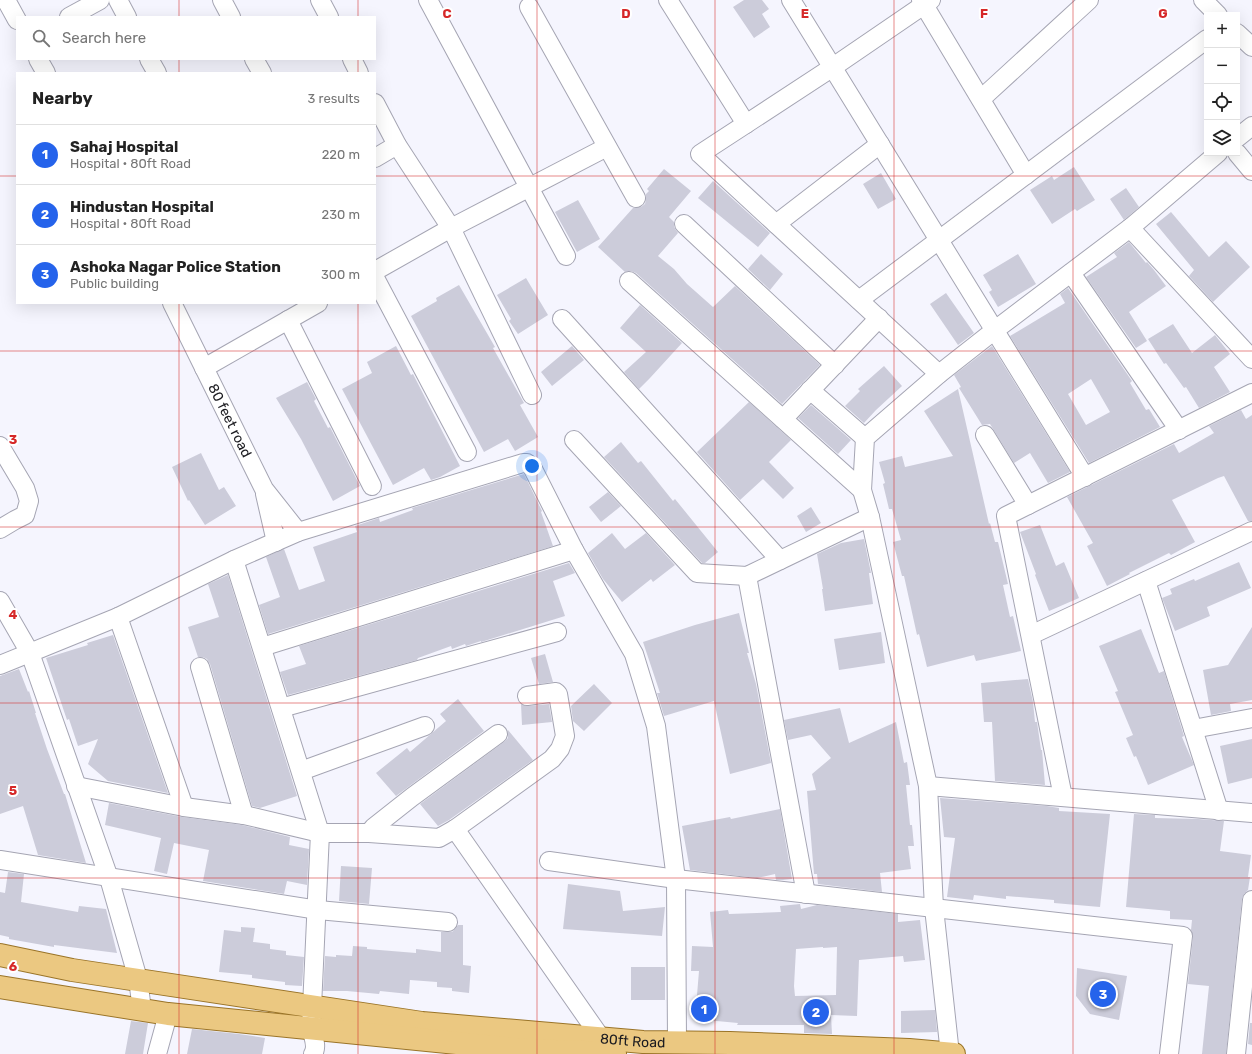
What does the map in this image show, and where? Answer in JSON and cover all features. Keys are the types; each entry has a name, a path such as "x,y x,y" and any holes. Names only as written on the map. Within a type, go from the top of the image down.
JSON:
{"main road":[{"name":"80ft Road","path":"0,955 72,970 202,991 422,1023 643,1042 730,1043 886,1049 954,1054"},
{"path":"0,987 168,1014 526,1052 623,1054"}],"street":[{"path":"6,0 16,18"},
{"path":"71,16 100,0"},
{"path":"118,0 126,16"},
{"path":"222,0 230,16"},
{"path":"320,0 328,16"},
{"path":"428,0 566,256"},
{"path":"668,0 746,124"},
{"path":"791,0 1085,477"},
{"path":"981,99 1089,0"},
{"path":"1203,0 1215,12"},
{"path":"939,374 700,154 833,67 925,2 1026,175"},
{"path":"528,8 636,198"},
{"path":"1240,36 1252,47"},
{"path":"859,300 1204,41"},
{"path":"39,60 45,72"},
{"path":"150,60 156,72"},
{"path":"255,60 261,72"},
{"path":"352,60 358,72"},
{"path":"376,105 397,145 451,228 532,395"},
{"path":"1240,136 1252,126"},
{"path":"776,224 880,144"},
{"path":"376,157 397,145"},
{"path":"376,270 451,228 607,147"},
{"path":"950,1054 934,908 928,786 870,517 862,490 865,438 939,374 1130,228 1214,156"},
{"path":"1240,156 1252,171"},
{"path":"684,224 835,365"},
{"path":"1130,228 1252,359"},
{"path":"1071,273 1179,430"},
{"path":"376,280 467,452"},
{"path":"629,281 862,490"},
{"name":"80 feet road","path":"172,304 264,489 298,532"},
{"path":"204,368 316,304"},
{"path":"783,419 879,318"},
{"path":"562,319 780,560"},
{"path":"288,320 372,486"},
{"path":"810,390 865,438"},
{"path":"1063,797 1006,516 1252,393"},
{"path":"985,435 1028,505"},
{"path":"574,440 697,572 748,576 870,517"},
{"path":"0,446 25,488 29,501 25,515 0,529"},
{"path":"0,665 118,617 234,560 298,532 527,463 532,468 574,550 634,654 656,726 676,879 677,1042"},
{"path":"264,489 276,542"},
{"path":"1031,635 1146,581 1250,537"},
{"path":"262,647 574,550"},
{"path":"234,560 320,833 318,910 311,1029 315,1041 315,1050 313,1054"},
{"path":"748,576 806,894"},
{"path":"1146,581 1219,811"},
{"path":"0,601 30,653 109,878 138,980 142,1010"},
{"path":"118,617 184,807"},
{"path":"281,708 557,632"},
{"path":"200,667 244,815"},
{"path":"76,786 184,807 244,815 320,833 369,833 439,838 455,829 552,759 560,748 565,736 558,694 556,692 527,696"},
{"path":"1193,728 1252,718"},
{"path":"301,771 425,726"},
{"path":"369,833 374,827 412,797 498,734"},
{"path":"928,786 1252,813"},
{"path":"455,829 601,1038"},
{"path":"1,858 109,878 318,910 448,922"},
{"path":"549,861 676,879 1183,936 1169,1054"},
{"path":"1236,1054 1252,900"},
{"path":"157,1054 168,1014"}],"building":[{"path":"744,0 762,0 769,9 762,14 770,27 754,38 733,7"},
{"path":"1074,167 1095,200 1077,211 1075,209 1052,224 1030,190 1052,176 1054,180"},
{"path":"664,169 691,191 669,217 674,222 674,227 678,233 658,256 674,269 687,284 713,307 735,286 820,365 782,404 636,273 631,271 625,272 598,247 633,208 641,207 645,204 646,194 649,191 647,189"},
{"path":"881,173 896,199 878,209 863,184"},
{"path":"713,181 770,233 758,247 698,198"},
{"path":"1126,188 1139,207 1124,220 1110,199"},
{"path":"578,200 600,239 577,252 555,212"},
{"path":"1171,212 1209,257 1226,241 1250,267 1213,302 1189,276 1194,270 1156,224"},
{"path":"1129,242 1166,286 1129,312 1147,341 1136,348 1086,277 1117,257 1114,253"},
{"path":"761,254 783,274 770,290 748,269"},
{"path":"1018,254 1036,284 998,307 989,292 992,290 983,275"},
{"path":"526,278 548,315 518,334 509,321 511,319 497,295"},
{"path":"459,285 495,347 493,348 524,403 520,405 538,437 515,451 508,439 484,452 411,316 437,301 436,298"},
{"path":"1068,288 1132,381 1130,383 1146,410 1149,409 1160,427 1089,463 1010,336 1065,303 1060,294","holes":["1091,379 1110,412 1086,425 1068,394"]},
{"path":"946,293 974,333 958,345 930,304"},
{"path":"640,305 682,343 639,389 624,372 646,352 620,328"},
{"path":"1173,324 1192,353 1215,335 1230,354 1214,367 1230,392 1199,408 1186,387 1184,388 1166,363 1164,364 1148,339"},
{"path":"396,346 411,375 413,374 460,466 440,477 431,480 424,468 393,485 342,389 372,373 367,362"},
{"path":"572,346 584,360 552,386 541,372"},
{"path":"992,346 1070,472 1048,483 1030,453 1014,463 990,424 982,425 959,388 961,387 954,375"},
{"path":"884,366 902,386 864,423 845,406 860,391 858,389"},
{"path":"307,382 316,399 314,401 328,428 330,427 360,486 333,501 301,439 276,398"},
{"path":"958,389 989,524 990,523 995,542 998,542 1008,584 1003,585 1010,617 1013,616 1021,651 976,661 974,655 927,667 919,634 917,635 904,576 902,576 893,542 901,540 892,509 889,509 883,484 885,483 879,462 902,456 905,467 953,456 924,411"},
{"path":"749,402 791,440 769,462 794,488 783,499 763,479 740,500 697,452"},
{"path":"811,405 851,440 838,454 798,418"},
{"path":"1241,410 1246,419 1252,415 1252,521 1248,521 1224,476 1218,478 1172,500 1195,542 1171,555 1169,553 1129,573 1130,574 1107,586 1087,546 1093,543 1067,497 1174,444 1179,453 1214,433 1209,426"},
{"path":"621,442 638,463 641,461 673,501 675,499 718,552 705,563 702,563 604,457"},
{"path":"201,453 219,490 224,487 236,506 205,525 189,500 188,501 172,467"},
{"path":"524,474 542,511 541,512 553,546 268,634 259,605 280,597 266,557 284,549 299,590 325,581 313,547 357,532 355,526 379,518 380,522 413,510 412,508"},
{"path":"608,492 621,506 601,522 589,507"},
{"path":"811,507 821,523 806,532 797,516"},
{"path":"1040,525 1056,566 1064,562 1079,598 1049,611 1020,532"},
{"path":"612,533 625,549 646,533 675,565 653,582 651,579 622,602 603,579 588,553"},
{"path":"864,539 871,573 869,573 873,604 825,611 817,554 841,543"},
{"path":"1239,562 1251,588 1207,607 1210,616 1175,631 1162,598 1172,594 1170,589 1194,579 1195,581"},
{"path":"569,563 575,573 553,581 565,616 466,646 465,644 452,649 451,646 418,658 417,660 288,695 280,672 306,664 299,646"},
{"path":"228,575 297,796 260,808 252,806 210,664 207,659 198,657 188,627 219,617 208,584"},
{"path":"739,613 749,653 747,653 756,684 771,763 730,774 714,701 664,716 657,693 660,693 643,642 695,625"},
{"path":"1252,627 1252,700 1230,704 1231,711 1211,715 1203,670 1228,665"},
{"path":"1141,629 1159,673 1164,671 1184,736 1182,737 1194,765 1148,785 1136,756 1134,757 1126,738 1133,735 1115,692 1118,691 1099,646"},
{"path":"881,632 885,663 839,670 834,639"},
{"path":"113,635 168,793 108,781 88,764 98,739 78,746 69,719 67,720 46,658 88,645 87,643"},
{"path":"545,654 553,682 539,684 531,658"},
{"path":"19,669 28,692 29,691 47,749 65,794 86,863 38,855 23,806 0,814 0,676"},
{"path":"1028,679 1033,702 1035,722 1037,722 1042,750 1045,785 995,781 992,722 984,722 981,683"},
{"path":"594,684 612,703 584,731 573,721 571,706"},
{"path":"458,699 484,731 396,796 376,773 407,748 410,752 446,721 440,714"},
{"path":"521,704 528,706 549,704 552,722 522,725"},
{"path":"840,708 849,743 896,722 904,763 907,762 910,785 906,785 910,825 912,825 914,846 908,846 911,869 880,873 882,892 818,884 817,874 814,874 807,791 816,790 812,774 831,758 811,735 788,740 784,720"},
{"path":"508,730 533,760 449,820 438,826 420,804 504,742 508,738"},
{"path":"1252,739 1252,778 1228,784 1220,746"},
{"path":"940,798 1047,806 1059,808 1059,811 1110,814 1100,907 1054,903 1054,900 1006,896 1006,899 974,895 973,900 947,897 955,838 944,837"},
{"path":"109,803 182,817 242,825 290,837 289,845 309,849 307,885 287,881 284,894 203,881 209,850 174,843 167,874 154,871 161,838 105,825"},
{"path":"780,809 792,879 776,880 775,874 757,878 690,870 682,826 730,817 731,819"},
{"path":"1134,814 1155,815 1155,818 1224,821 1220,851 1251,855 1248,890 1242,899 1226,1054 1202,1054 1209,986 1188,984 1193,937 1191,930 1192,920 1170,919 1170,911 1126,907"},
{"path":"341,866 372,868 369,904 339,901"},
{"path":"8,872 24,874 21,902 78,912 79,906 106,909 117,953 54,945 54,947 9,939 9,937 0,935 0,892 5,893"},
{"path":"568,884 620,891 623,911 665,907 662,936 563,929"},
{"path":"800,904 801,909 817,905 898,914 898,922 920,920 925,960 904,962 903,956 859,960 857,1016 831,1015 832,1034 804,1033 804,1025 737,1025 738,1023 695,1019 699,971 691,971 692,946 713,947 710,912 728,910 729,914 781,912 780,906","holes":["837,947 836,995 795,996 794,986 796,949"]},
{"path":"458,925 463,925 463,965 471,966 469,993 452,991 452,988 437,987 437,982 410,980 409,994 380,991 379,994 347,991 323,991 325,956 352,956 353,946 367,947 367,949 416,953 416,949 441,952 441,932 452,932"},
{"path":"241,927 255,928 253,942 270,944 270,949 286,951 286,955 304,957 302,986 285,985 285,982 252,978 252,975 219,972 224,930 241,932"},
{"path":"631,967 665,967 665,1000 631,1000"},
{"path":"1077,968 1127,976 1119,1020 1090,1014 1076,996"},
{"path":"935,1010 937,1032 901,1033 901,1011"},
{"path":"131,1021 148,1023 143,1054 125,1054"},
{"path":"1250,1023 1252,1023 1252,1045 1248,1044"},
{"path":"192,1029 265,1038 262,1054 187,1054"}],"place":[{"name":"Ashoka Nagar Police Station","path":"1103,994"},
{"name":"Sahaj Hospital","path":"704,1009"},
{"name":"Hindustan Hospital","path":"816,1012"}]}
